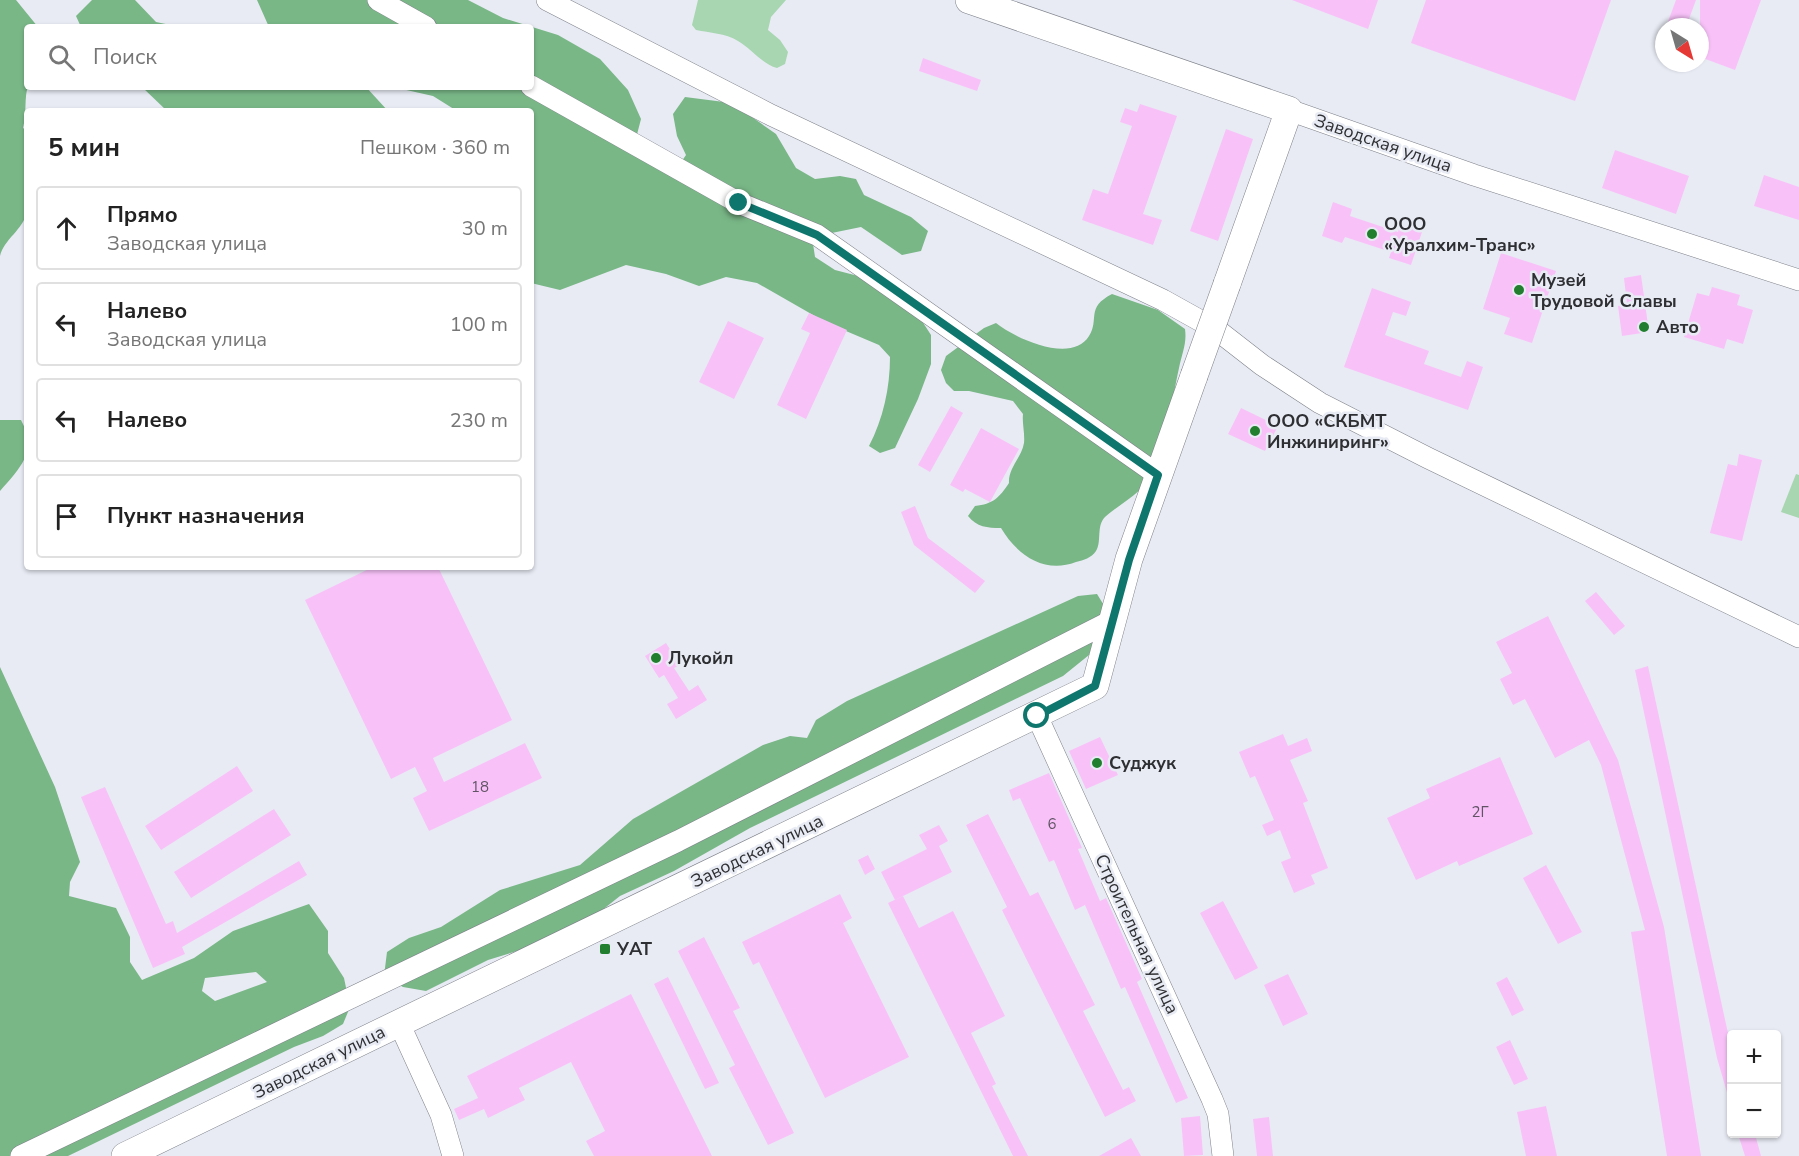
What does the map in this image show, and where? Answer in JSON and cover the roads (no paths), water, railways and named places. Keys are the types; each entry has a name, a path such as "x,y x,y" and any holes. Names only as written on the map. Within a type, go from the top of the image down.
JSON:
{"main road":[{"name":"Заводская улица","path":"125,1156 1095,686 1158,475 1289,110 969,0"}],"street":[{"path":"378,0 421,24"},
{"path":"547,0 771,115 1162,300 1217,330 1262,365 1320,403 1428,458 1799,637"},
{"path":"567,0 655,54"},
{"path":"572,0 766,97"},
{"path":"534,88 739,203 817,235 1158,475"},
{"name":"Заводская улица","path":"1289,110 1474,175 1799,280"},
{"path":"21,1156 678,841 1113,620"},
{"name":"Строительная улица","path":"1037,716 1212,1099 1220,1126 1223,1156"},
{"path":"399,1023 441,1115 453,1156"}],"place":[{"name":"ООО «Уралхим-Транс»","path":"1372,234"},
{"name":"Музей Трудовой Славы","path":"1519,290"},
{"name":"Авто","path":"1644,327"},
{"name":"ООО «СКБМТ Инжиниринг»","path":"1255,431"},
{"name":"Лукойл","path":"656,658"},
{"name":"Суджук","path":"1097,763"},
{"name":"УАТ","path":"605,949"}]}
